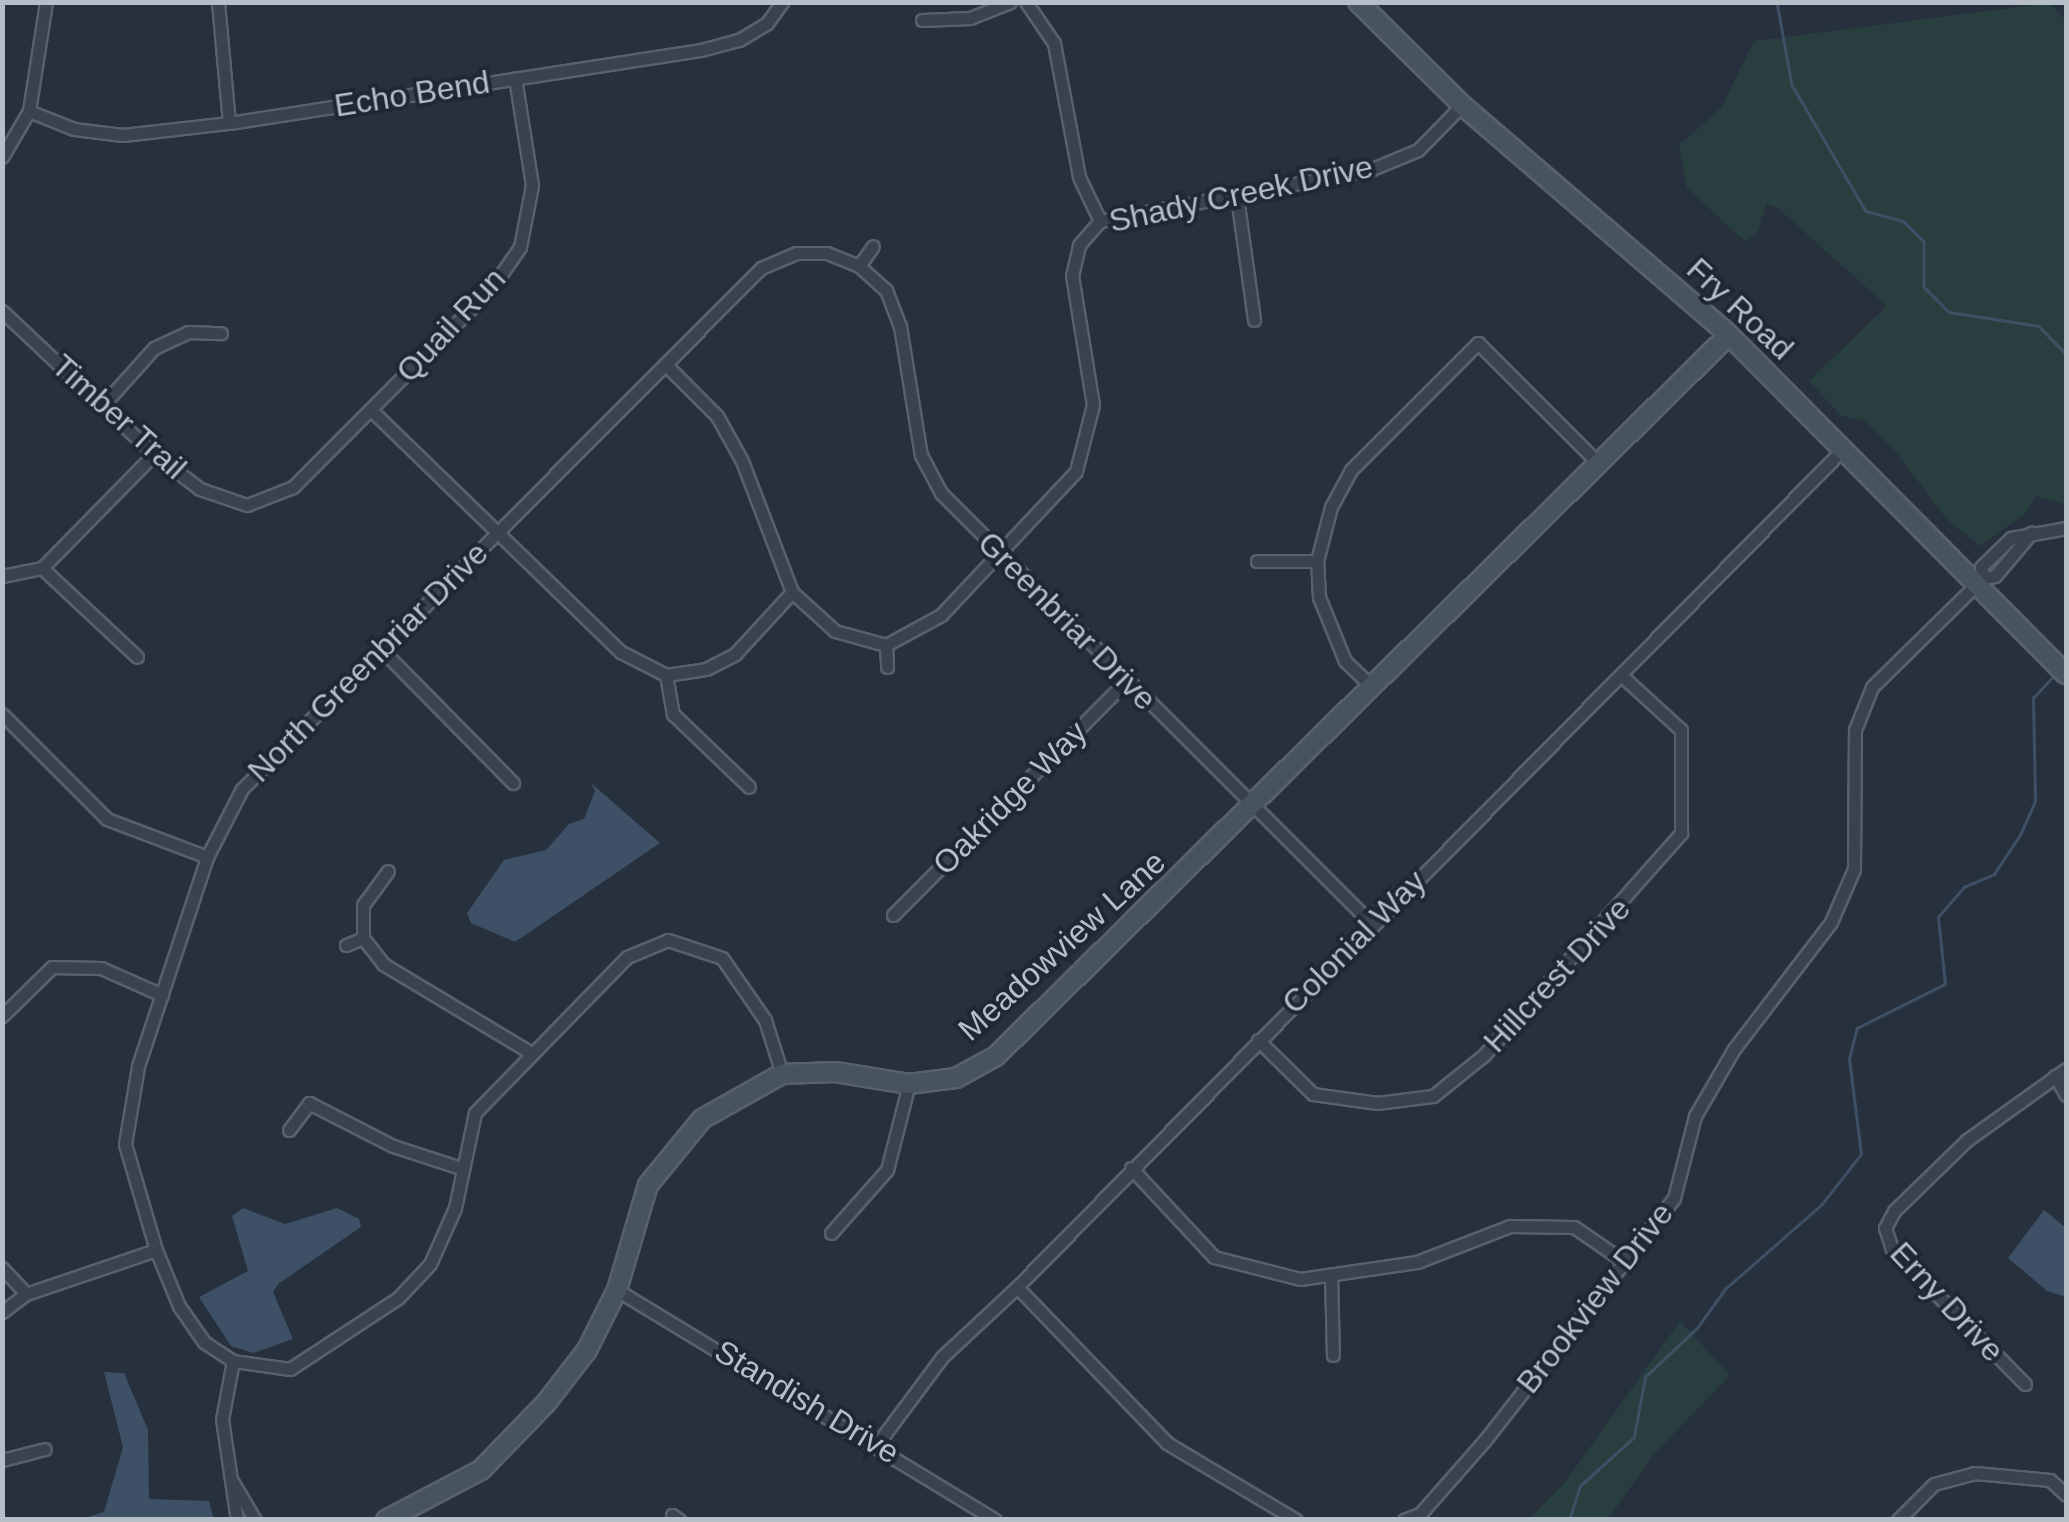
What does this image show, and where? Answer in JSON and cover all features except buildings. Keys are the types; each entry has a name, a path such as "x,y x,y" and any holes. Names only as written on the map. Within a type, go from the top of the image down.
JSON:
{"street":[{"path":"2,157 29,111 46,2"},
{"path":"218,2 229,123"},
{"name":"Echo Bend","path":"29,111 74,129 123,135 229,123 739,40 767,23 782,2"},
{"path":"922,20 970,18 1010,2"},
{"path":"1026,2 1054,43 1079,177 1100,221"},
{"name":"Fry Road","path":"1358,2 1462,105 1729,336 1979,582 2066,674"},
{"name":"Quail Run","path":"247,505 294,487 493,286 520,247 532,185 515,78"},
{"name":"Shady Creek Drive","path":"886,644 940,615 1063,489 1088,439 1093,405 1072,276 1080,245 1100,221 1372,169 1418,150 1462,105"},
{"path":"1237,197 1254,320"},
{"path":"859,266 873,246"},
{"name":"North Greenbriar Drive","path":"232,1361 204,1342 188,1318 156,1250 125,1144 138,1066 208,858 242,789 761,268 796,253 826,254 859,266"},
{"name":"Greenbriar Drive","path":"859,266 886,290 900,326 921,455 941,493 1371,923"},
{"name":"Timber Trail","path":"2,311 154,454 200,489 247,505"},
{"path":"102,406 154,348 188,332 221,333"},
{"name":"Meadowview Lane","path":"386,1520 480,1470 587,1350 617,1290 648,1186 667,1155 702,1119 782,1074 835,1072 909,1084 956,1078 996,1056 1254,808 1729,336"},
{"path":"1373,688 1345,660 1329,630 1316,560 1331,507 1352,470 1478,343 1598,463"},
{"path":"665,364 717,416 734,446 792,592 835,631 886,644 887,667"},
{"path":"371,410 621,652 666,675 706,669 735,654 792,592"},
{"name":"Colonial Way","path":"878,1443 942,1357 1018,1288 1371,923 1622,676 1842,451"},
{"path":"2,576 42,568 154,454"},
{"name":"Brookview Drive","path":"1404,1520 1420,1514 1485,1440 1674,1198 1696,1116 1734,1049 1831,922 1854,870 1856,730 1872,687 1979,582 1996,576 2032,532 2066,528"},
{"path":"1257,561 1316,560"},
{"path":"42,568 137,657"},
{"path":"381,649 513,783"},
{"path":"666,675 673,714 749,787"},
{"name":"Hillcrest Drive","path":"1258,1040 1314,1094 1377,1103 1433,1096 1484,1055 1681,834 1681,730 1622,676"},
{"name":"Oakridge Way","path":"893,915 1126,682"},
{"path":"2,714 107,818 208,858"},
{"path":"388,871 363,906 363,938 383,964 528,1051"},
{"path":"346,944 363,938"},
{"path":"255,1520 232,1482 222,1419 232,1361 290,1369 398,1298 430,1264 455,1208 458,1167 475,1112 528,1051 627,957 668,940 704,947 738,975 765,1020 782,1074"},
{"path":"2,1016 52,967 102,968 162,995"},
{"path":"2061,1073 2066,1096"},
{"name":"Erny Drive","path":"2025,1384 1892,1248 1885,1236 1890,1215 1983,1127 2061,1073"},
{"path":"830,1233 888,1170 909,1084"},
{"path":"290,1130 309,1102 393,1146 458,1167"},
{"path":"1132,1168 1214,1257 1300,1279 1418,1262 1510,1226 1574,1226 1625,1262"},
{"path":"2,1312 26,1294 156,1250"},
{"path":"2,1268 26,1294"},
{"path":"1331,1274 1333,1355"},
{"path":"1018,1288 1167,1443 1296,1520"},
{"name":"Standish Drive","path":"617,1290 878,1443 995,1520"},
{"path":"2,1460 45,1449"},
{"path":"1898,1520 1934,1484 1975,1473 2050,1480 2066,1494"},
{"path":"232,1482 228,1490 237,1520"}],"green space":[{"path":"2050,3 2066,21 2066,505 2036,496 2026,513 1980,546 1946,518 1892,447 1863,420 1841,416 1809,381 1887,306 1778,208 1766,204 1758,232 1746,242 1687,188 1679,145 1721,108 1754,41"},
{"path":"1680,1321 1730,1375 1653,1455 1608,1519 1529,1519 1566,1481"}],"water":[{"path":"591,783 660,843 515,942 471,923 467,913 504,860 546,850 569,824 584,819 595,791"},
{"path":"243,1208 285,1224 337,1208 359,1219 361,1227 278,1284 273,1292 293,1339 253,1353 231,1346 199,1297 248,1271 232,1216"},
{"path":"2044,1210 2066,1228 2066,1297 2047,1291 2008,1258"},
{"path":"104,1372 124,1373 148,1430 149,1499 209,1501 214,1519 81,1519 104,1512 123,1447"}],"waterway":[{"path":"1777,2 1792,85 1866,211 1903,221 1924,241 1924,287 1949,312 2039,326 2066,354"},
{"path":"1569,1520 1580,1486 1634,1437 1645,1377 1697,1328 1725,1289 1822,1204 1861,1154 1849,1059 1857,1028 1945,984 1938,917 1964,887 1994,874 2020,835 2035,801 2033,698 2055,674"}]}
